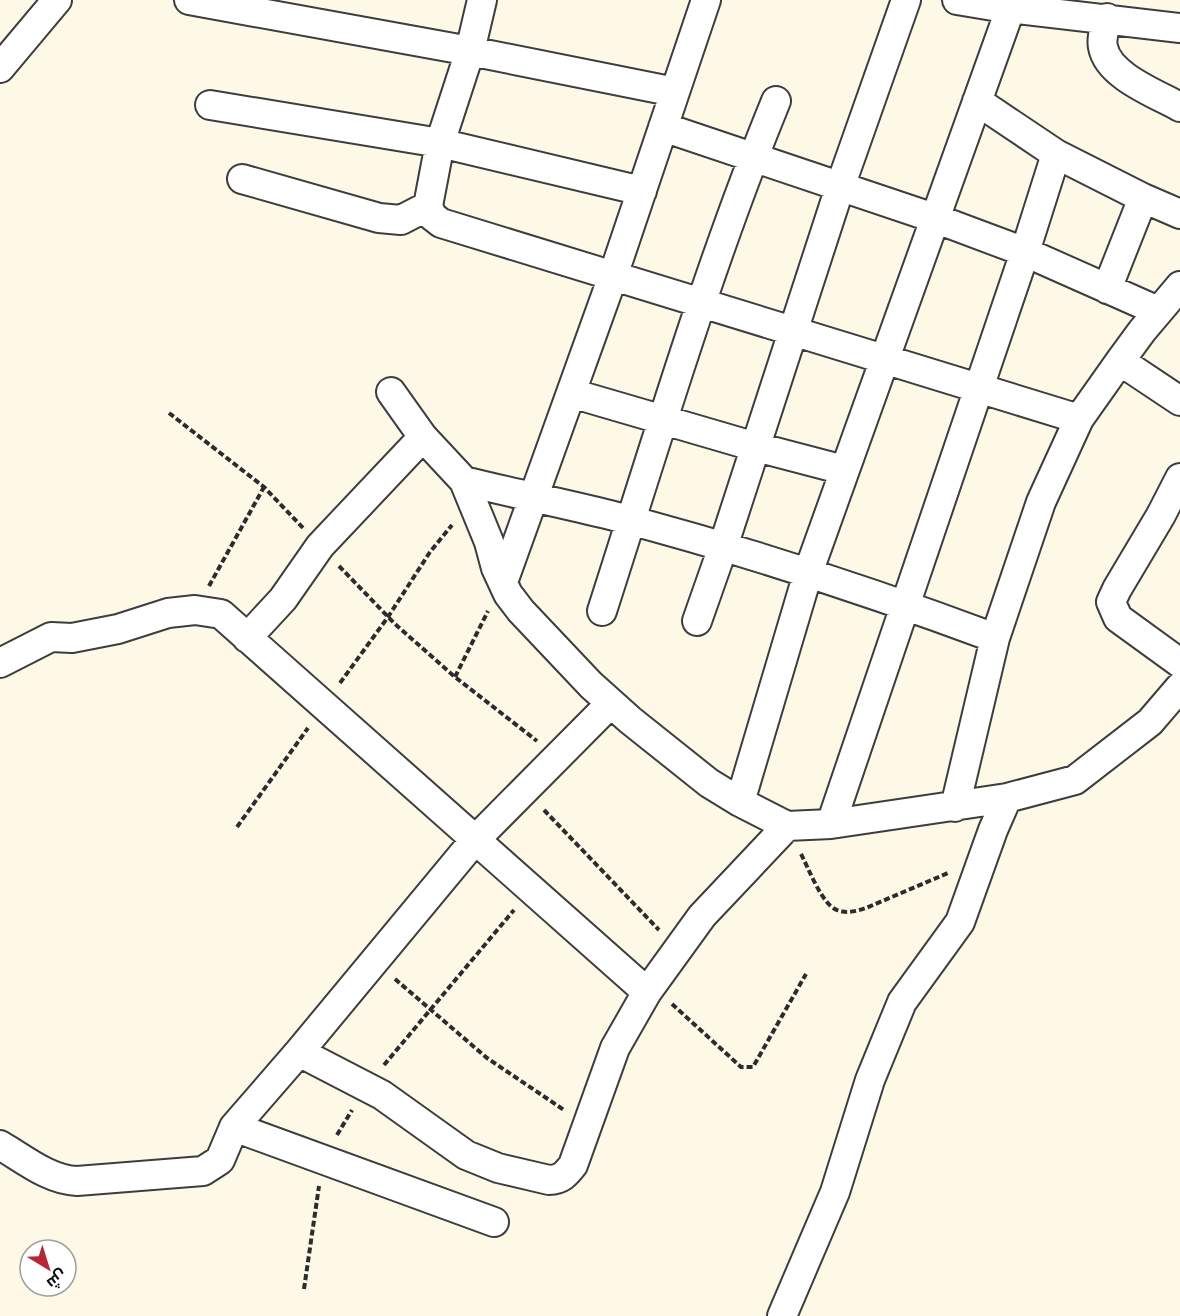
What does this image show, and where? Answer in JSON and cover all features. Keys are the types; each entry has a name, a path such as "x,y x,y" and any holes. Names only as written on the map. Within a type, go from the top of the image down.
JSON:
{"street":[{"path":"189,0 470,51 675,92"},
{"path":"482,0 470,51 440,143 428,206 432,216 441,223 1079,419"},
{"path":"503,582 613,276 706,0"},
{"path":"697,621 840,187 906,0"},
{"path":"957,0 1180,28"},
{"path":"740,802 808,573 977,101 1003,5"},
{"path":"0,68 51,7"},
{"path":"1107,18 1102,46 1108,59 1118,71 1137,84 1180,106"},
{"path":"602,611 702,303 753,157 776,101"},
{"path":"977,101 1056,154 1180,214"},
{"path":"210,105 440,143 642,191"},
{"path":"663,127 934,218 1025,252 1158,311"},
{"path":"831,824 1025,252 1056,154"},
{"path":"242,179 379,218 401,220 428,206"},
{"path":"1107,289 1143,198"},
{"path":"956,807 995,638 1041,502 1079,419 1120,361 1180,286"},
{"path":"1120,361 1180,401"},
{"path":"391,392 423,437 468,492 508,594 521,611 591,685 709,783 787,826 831,824 956,807 1007,798 1075,780 1150,722 1180,687"},
{"path":"571,393 844,470"},
{"path":"247,638 283,599 320,546 423,437"},
{"path":"1180,478 1111,602 1118,618 1180,663"},
{"path":"468,492 533,498 723,547 906,605 995,638"},
{"path":"0,663 61,637 117,629 168,613 195,610 220,614 530,890 649,989"},
{"path":"0,1145 52,1176 64,1180 203,1171 220,1160 234,1127 299,1053 474,841 611,703"},
{"path":"782,1316 835,1192 870,1080 902,1002 960,922 1007,798"},
{"path":"299,1053 366,1087 422,1122 466,1155 498,1168 557,1180 566,1175 573,1165 615,1048 649,989 702,916 787,826"},
{"path":"234,1127 494,1222"}],"path":[{"path":"169,413 264,487 388,617 474,694 557,757"},
{"path":"195,610 264,487"},
{"path":"237,827 388,617 468,492"},
{"path":"455,677 503,582"},
{"path":"525,790 677,950"},
{"path":"787,826 825,900 836,910 852,912 866,908 929,880 983,860"},
{"path":"304,1289 323,1159 366,1087 530,890"},
{"path":"375,961 487,1058 566,1112 588,1124"},
{"path":"649,989 741,1067 747,1068 756,1064 806,974"}]}
